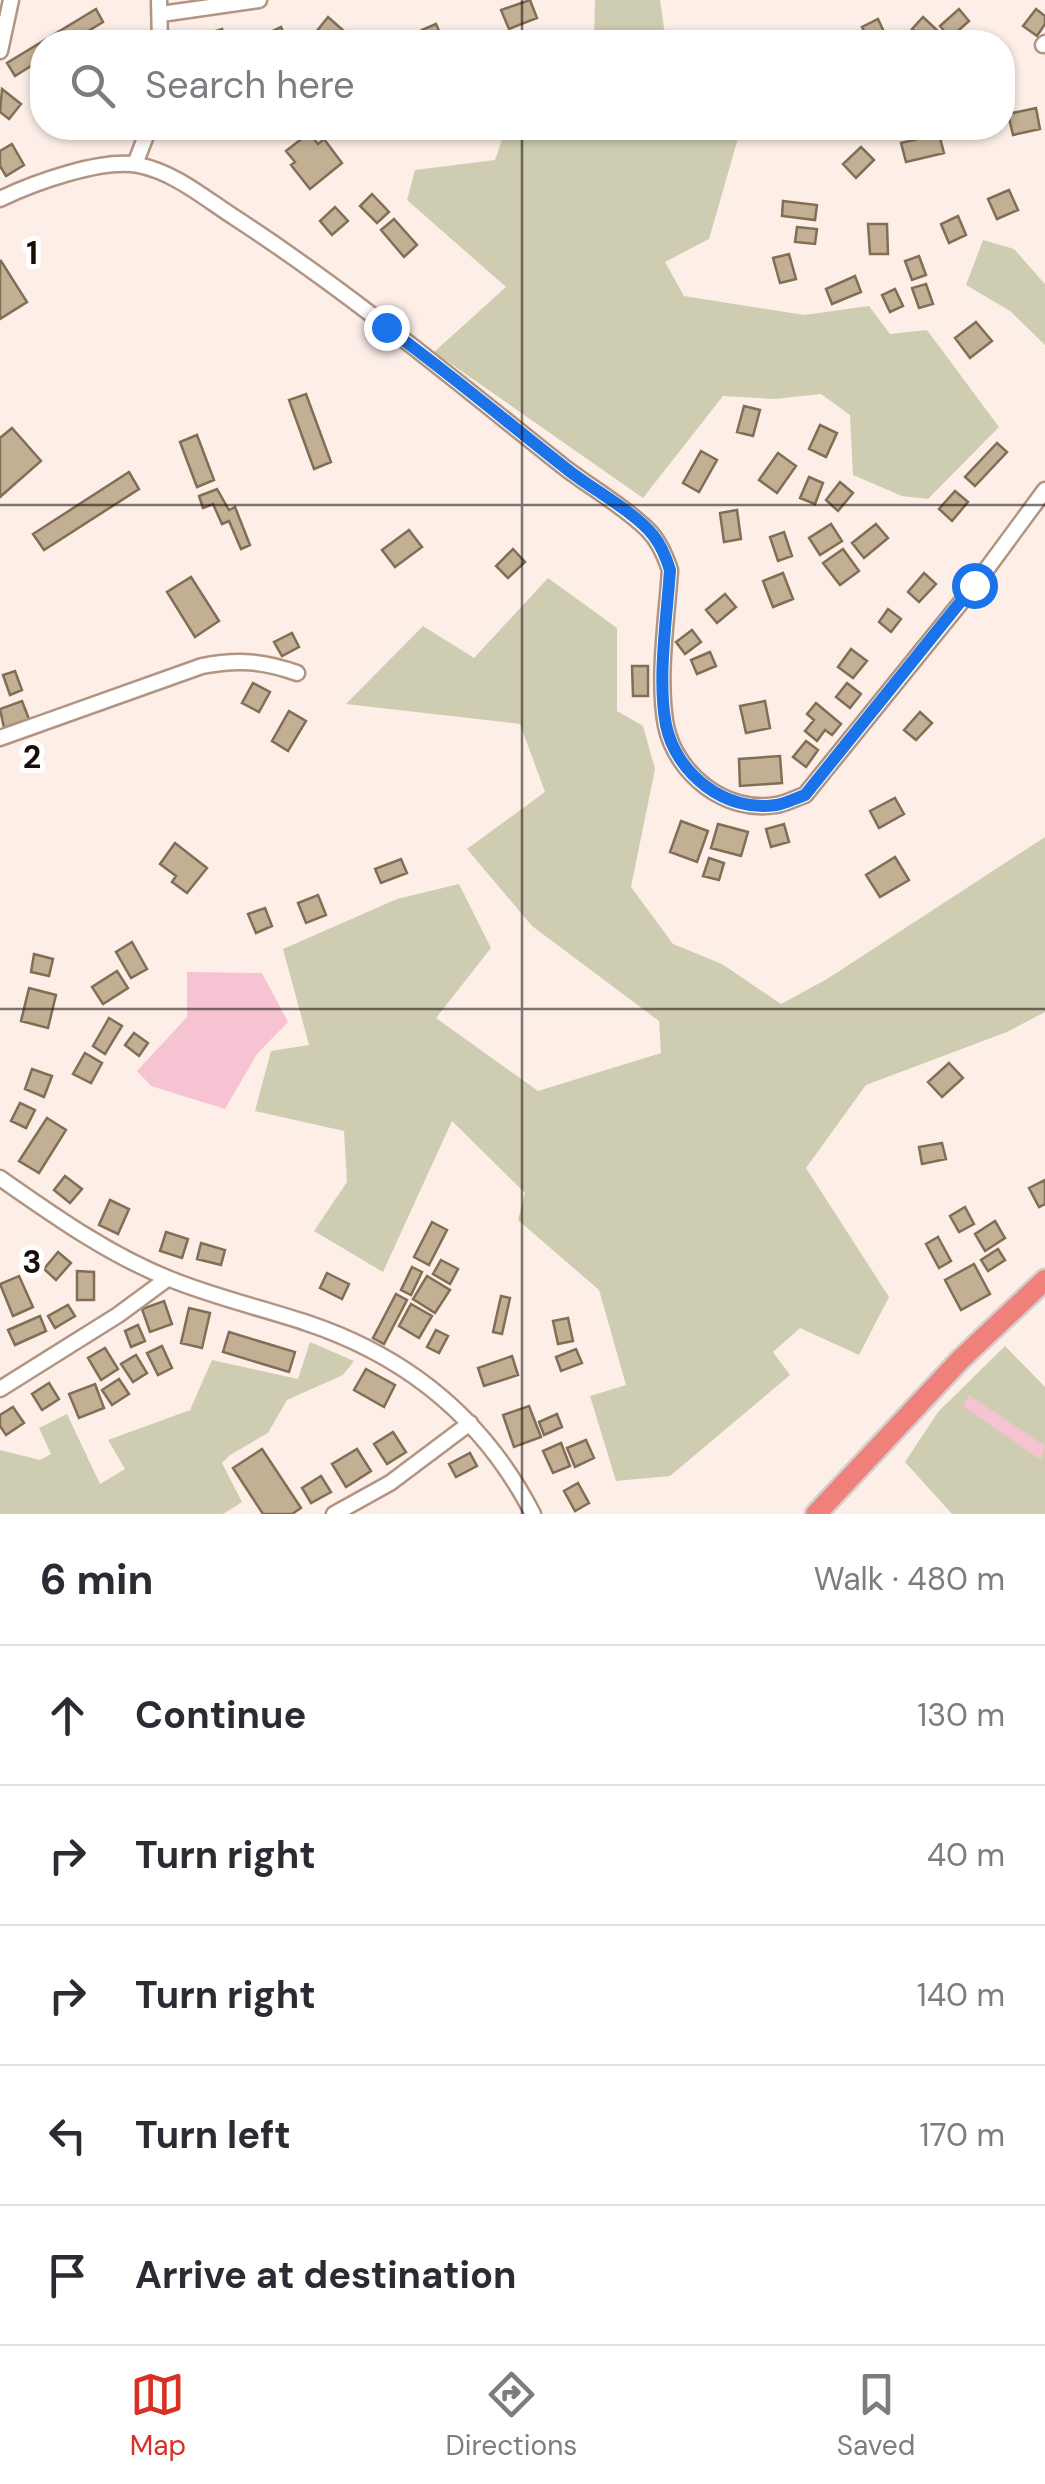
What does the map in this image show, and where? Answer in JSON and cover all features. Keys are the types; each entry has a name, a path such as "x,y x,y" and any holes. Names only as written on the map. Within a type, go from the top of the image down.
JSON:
{"highway":[{"path":"816,1514 961,1359 1045,1280"}],"street":[{"path":"0,51 11,0"},
{"path":"160,7 259,0"},
{"path":"135,164 144,140"},
{"path":"0,200 44,181 113,165 135,164 182,183 271,241 471,389 578,478 634,516 653,535 670,570 663,703 667,730 690,770 709,790 726,800 776,805 805,795 1045,490"},
{"path":"0,738 202,666 233,660 264,661 298,673"},
{"path":"0,1178 63,1221 167,1278 310,1324 351,1340 408,1371 441,1395 498,1454 533,1514"},
{"path":"0,1389 118,1315 167,1278"},
{"path":"334,1514 390,1483 470,1423"},
{"path":"513,1514 525,1499"}],"shaded area":[{"path":"595,0 660,0 664,30 594,30"},
{"path":"502,140 738,140 709,239 665,262 684,296 804,315 869,306 890,334 927,330 999,427 928,499 902,496 853,475 850,415 821,394 775,399 723,396 643,498 434,352 506,287 407,200 415,170 495,160"},
{"path":"983,240 1014,249 1045,284 1045,345 1010,311 966,285"},
{"path":"548,578 617,628 617,711 643,726 655,769 631,887 673,944 722,964 781,1004 827,979 1045,837 1045,1012 1007,1032 866,1085 806,1168 889,1297 859,1355 800,1328 773,1352 790,1375 670,1476 616,1481 590,1396 626,1385 599,1290 518,1220 525,1193 452,1121 383,1272 314,1231 347,1182 344,1131 255,1111 271,1051 309,1045 283,949 397,899 459,884 491,948 436,1018 538,1091 661,1053 659,1021 532,926 467,849 545,792 520,724 346,704 423,626 474,658"},
{"path":"187,972 262,973 288,1022 257,1054 225,1109 151,1086 137,1071 187,1017"},
{"path":"310,1342 354,1361 343,1375 287,1400 268,1433 222,1463 242,1502 223,1514 0,1514 0,1450 40,1460 51,1454 39,1428 67,1414 100,1484 125,1469 108,1440 190,1410 212,1360 298,1379"},
{"path":"1005,1346 1045,1387 1045,1514 952,1514 905,1462 938,1412"},
{"path":"969,1395 1045,1446 1041,1460 963,1406"}],"building":[{"path":"530,0 537,18 509,29 501,10"},
{"path":"96,9 103,22 90,30 61,30"},
{"path":"959,9 969,21 959,30 943,30 940,26"},
{"path":"1036,9 1045,16 1037,36 1023,26"},
{"path":"328,17 343,30 318,30"},
{"path":"923,17 937,30 913,30"},
{"path":"878,19 883,30 864,30 862,27"},
{"path":"30,49 30,67 15,76 7,63"},
{"path":"2,89 21,104 9,119 0,112"},
{"path":"1036,108 1040,129 1015,135 1015,112"},
{"path":"300,140 315,140 318,144 325,140 342,163 310,189 291,165 295,162 286,151"},
{"path":"941,140 944,153 906,162 901,143"},
{"path":"12,144 24,165 6,176 0,166 0,151"},
{"path":"861,147 874,160 856,178 843,164"},
{"path":"1009,190 1018,210 997,219 988,199"},
{"path":"372,194 389,212 377,223 360,206"},
{"path":"783,201 817,205 815,220 782,216"},
{"path":"335,207 348,221 332,235 320,221"},
{"path":"958,216 966,235 949,243 941,224"},
{"path":"394,219 417,245 404,257 381,230"},
{"path":"868,224 887,224 888,254 870,254"},
{"path":"797,227 817,229 815,244 795,242"},
{"path":"789,254 796,279 780,283 773,258"},
{"path":"919,256 926,275 912,280 905,261"},
{"path":"0,262 27,302 0,319"},
{"path":"855,276 861,292 832,304 826,289"},
{"path":"926,284 933,304 919,308 912,288"},
{"path":"895,289 903,306 890,312 882,295"},
{"path":"976,322 992,341 970,358 955,338"},
{"path":"306,394 331,462 314,469 289,400"},
{"path":"744,406 760,410 753,436 737,432"},
{"path":"820,425 837,433 826,457 809,449"},
{"path":"12,428 41,461 0,497 0,438"},
{"path":"197,435 214,480 197,487 180,442"},
{"path":"997,443 1007,452 975,486 965,477"},
{"path":"701,451 717,460 699,492 683,483"},
{"path":"778,453 796,466 777,493 759,480"},
{"path":"129,472 139,489 44,550 33,534"},
{"path":"809,477 823,483 815,504 800,498"},
{"path":"840,482 853,493 838,511 826,500"},
{"path":"217,489 229,510 235,507 250,545 241,549 229,521 222,524 213,504 203,508 199,496"},
{"path":"955,491 968,502 952,521 939,509"},
{"path":"737,510 741,539 724,542 720,513"},
{"path":"831,524 842,541 820,555 809,538"},
{"path":"876,524 888,538 864,558 852,543"},
{"path":"409,530 422,547 395,567 382,550"},
{"path":"784,532 792,556 778,561 770,537"},
{"path":"513,549 525,562 508,578 496,566"},
{"path":"843,549 859,571 840,585 823,563"},
{"path":"783,573 793,599 773,607 763,581"},
{"path":"924,573 936,584 919,602 908,592"},
{"path":"191,577 219,621 195,637 167,592"},
{"path":"725,594 736,607 717,623 706,610"},
{"path":"888,609 901,619 891,632 879,622"},
{"path":"692,630 701,642 685,654 676,642"},
{"path":"292,633 299,647 282,656 274,642"},
{"path":"851,649 867,661 853,678 838,667"},
{"path":"710,652 716,666 697,674 691,660"},
{"path":"632,666 648,666 648,696 633,696"},
{"path":"15,671 22,690 10,695 3,675"},
{"path":"253,683 270,692 259,712 242,703"},
{"path":"847,683 861,694 850,708 836,697"},
{"path":"22,701 29,719 4,728 0,709"},
{"path":"765,701 770,728 746,733 740,706"},
{"path":"816,703 841,724 832,735 825,730 817,741 805,731 814,720 807,714"},
{"path":"289,711 306,721 288,751 272,741"},
{"path":"920,712 932,723 916,740 904,730"},
{"path":"806,741 818,750 806,767 793,757"},
{"path":"780,756 782,783 740,786 739,759"},
{"path":"895,798 904,814 879,828 870,811"},
{"path":"681,821 708,831 697,862 670,852"},
{"path":"718,824 748,832 741,856 711,848"},
{"path":"784,824 789,842 771,847 766,829"},
{"path":"175,843 207,868 187,893 172,882 176,876 160,864"},
{"path":"895,857 909,880 880,897 866,875"},
{"path":"709,858 724,863 719,880 703,876"},
{"path":"401,859 407,873 381,883 375,869"},
{"path":"318,895 326,915 306,923 298,903"},
{"path":"265,908 272,926 256,933 248,914"},
{"path":"132,942 147,969 131,978 116,952"},
{"path":"34,954 53,959 49,976 31,972"},
{"path":"117,971 128,988 103,1004 92,987"},
{"path":"29,988 56,995 48,1028 21,1021"},
{"path":"109,1018 122,1026 105,1054 93,1046"},
{"path":"134,1033 148,1043 139,1056 125,1045"},
{"path":"85,1053 102,1063 91,1083 73,1074"},
{"path":"949,1063 963,1078 942,1097 928,1082"},
{"path":"32,1069 52,1076 44,1097 25,1089"},
{"path":"20,1103 35,1110 26,1128 11,1121"},
{"path":"47,1118 66,1130 39,1173 19,1161"},
{"path":"942,1143 946,1159 922,1164 919,1147"},
{"path":"65,1176 82,1189 70,1203 54,1190"},
{"path":"1045,1180 1045,1204 1039,1207 1029,1188"},
{"path":"110,1200 129,1209 118,1234 99,1225"},
{"path":"965,1207 974,1224 959,1232 950,1216"},
{"path":"995,1221 1005,1238 985,1251 975,1234"},
{"path":"432,1222 447,1230 429,1265 414,1257"},
{"path":"166,1232 188,1239 182,1258 160,1251"},
{"path":"938,1237 951,1261 939,1268 926,1244"},
{"path":"201,1243 225,1250 221,1265 197,1259"},
{"path":"998,1249 1005,1260 988,1271 981,1260"},
{"path":"58,1252 71,1263 56,1280 44,1269"},
{"path":"441,1260 458,1269 450,1284 433,1274"},
{"path":"974,1264 990,1294 961,1310 945,1280"},
{"path":"412,1267 422,1272 411,1295 401,1290"},
{"path":"77,1271 94,1272 94,1300 77,1300"},
{"path":"327,1273 349,1284 342,1299 320,1288"},
{"path":"19,1276 33,1307 13,1316 0,1284"},
{"path":"427,1276 450,1290 435,1313 413,1299"},
{"path":"396,1294 407,1300 384,1344 373,1338"},
{"path":"501,1296 510,1298 502,1334 493,1332"},
{"path":"164,1301 172,1324 150,1332 142,1309"},
{"path":"411,1304 432,1316 419,1338 399,1326"},
{"path":"68,1305 75,1316 55,1328 48,1316"},
{"path":"189,1308 210,1313 202,1348 181,1343"},
{"path":"40,1316 46,1331 15,1345 8,1330"},
{"path":"568,1318 573,1341 558,1344 553,1321"},
{"path":"138,1325 145,1341 131,1347 125,1331"},
{"path":"436,1330 448,1336 439,1353 427,1347"},
{"path":"229,1332 295,1352 289,1372 223,1352"},
{"path":"162,1346 172,1368 158,1375 147,1353"},
{"path":"105,1348 118,1369 101,1380 88,1358"},
{"path":"576,1349 582,1363 561,1371 556,1357"},
{"path":"136,1355 147,1373 133,1382 121,1364"},
{"path":"512,1356 518,1375 484,1386 478,1368"},
{"path":"366,1369 395,1385 384,1407 354,1390"},
{"path":"119,1379 129,1394 112,1405 102,1390"},
{"path":"49,1383 59,1399 42,1410 32,1394"},
{"path":"95,1384 104,1408 79,1418 69,1394"},
{"path":"529,1406 541,1437 514,1447 503,1415"},
{"path":"13,1407 24,1423 6,1435 0,1426 0,1415"},
{"path":"557,1414 562,1427 544,1435 539,1422"},
{"path":"393,1432 406,1452 387,1464 374,1444"},
{"path":"586,1440 594,1458 575,1467 567,1448"},
{"path":"561,1443 570,1466 553,1473 543,1451"},
{"path":"262,1449 301,1508 292,1514 263,1514 233,1468"},
{"path":"357,1449 371,1471 346,1487 332,1464"},
{"path":"470,1453 477,1466 456,1477 449,1464"},
{"path":"321,1476 331,1492 311,1503 302,1488"},
{"path":"578,1483 589,1503 575,1511 564,1491"}],"route":[{"path":"386,327 471,389 653,535 670,570 663,703 667,730 690,770 709,790 726,800 776,805 805,795 974,585"}]}
